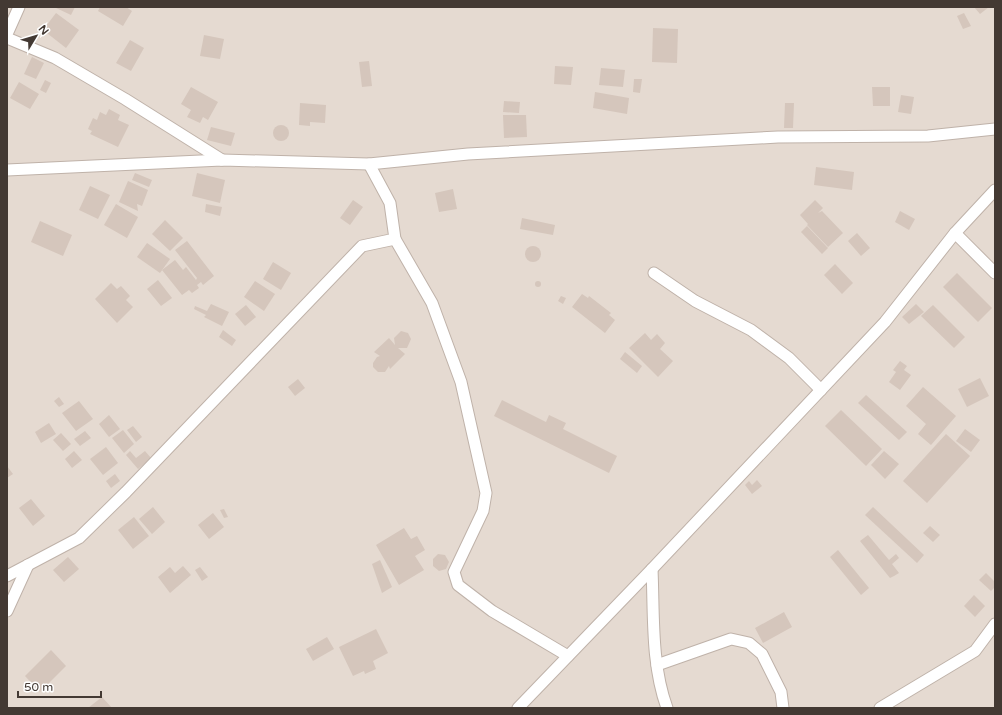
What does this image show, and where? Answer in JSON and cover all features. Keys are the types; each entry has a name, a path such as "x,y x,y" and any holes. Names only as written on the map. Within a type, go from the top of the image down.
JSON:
{"street":[{"path":"7,34 19,7"},
{"path":"7,38 62,62 125,99 222,160"},
{"path":"7,170 222,160 369,164 468,154 778,137 928,136 995,129"},
{"path":"369,164 390,203 394,239 432,304 461,382 486,493 482,511 454,572 458,585 492,611 568,656"},
{"path":"518,708 652,569 885,322 954,233 995,190"},
{"path":"954,233 995,273"},
{"path":"7,576 79,538 105,514 362,246 394,239"},
{"path":"654,273 695,301 751,330 789,358 821,390"},
{"path":"7,610 28,565"},
{"path":"652,569 657,665 660,686 667,708"},
{"path":"880,708 976,652 995,624"},
{"path":"657,665 730,639 749,643 762,654 782,692 783,708"}],"shaded area":[{"path":"7,7 995,7 995,708 7,708"}],"building":[{"path":"54,7 75,7 71,15"},
{"path":"100,7 126,7 132,11 123,26 98,11"},
{"path":"974,7 989,7 980,14"},
{"path":"56,13 79,30 66,48 43,30"},
{"path":"964,13 971,26 963,29 957,16"},
{"path":"653,28 678,29 677,63 652,62"},
{"path":"204,35 224,39 220,59 200,56"},
{"path":"130,40 144,48 131,71 116,63"},
{"path":"32,57 44,63 36,79 24,74"},
{"path":"369,61 372,86 362,87 359,62"},
{"path":"555,66 573,67 571,85 554,84"},
{"path":"601,68 625,70 623,87 599,85"},
{"path":"634,79 642,79 640,93 633,92"},
{"path":"45,80 51,83 46,93 40,90"},
{"path":"19,82 39,94 30,109 10,98"},
{"path":"191,87 218,102 208,120 203,117 200,123 187,117 191,110 181,104"},
{"path":"872,87 890,87 890,106 873,106"},
{"path":"595,92 629,98 627,114 593,108"},
{"path":"901,95 914,97 911,114 898,112"},
{"path":"504,101 520,102 519,113 503,112"},
{"path":"300,103 326,105 325,123 310,122 310,126 299,125"},
{"path":"785,103 794,103 793,128 784,128"},
{"path":"109,109 120,115 118,120 129,125 118,147 90,134 92,131 88,129 93,118 97,120 100,112 106,115"},
{"path":"503,115 526,115 527,137 504,138"},
{"path":"281,125 288,130 289,133 284,140 281,141 274,136 273,133 278,126"},
{"path":"211,127 235,133 231,146 207,140"},
{"path":"816,167 854,172 852,190 814,185"},
{"path":"135,173 152,180 149,187 132,180"},
{"path":"197,173 225,180 220,203 192,196"},
{"path":"128,181 148,190 142,206 137,204 138,211 119,202"},
{"path":"90,186 110,195 98,219 79,210"},
{"path":"453,189 457,209 439,212 435,193"},
{"path":"353,200 363,207 350,225 340,218"},
{"path":"815,200 823,208 818,213 822,211 843,233 828,247 807,225 808,224 800,215"},
{"path":"116,204 138,217 127,238 104,225"},
{"path":"206,204 222,207 220,216 205,212"},
{"path":"900,211 915,219 909,230 895,222"},
{"path":"522,218 555,225 553,235 520,229"},
{"path":"165,220 183,238 170,251 152,234"},
{"path":"40,221 72,235 63,256 31,242"},
{"path":"807,226 828,248 822,254 801,232"},
{"path":"857,233 870,248 861,256 848,241"},
{"path":"187,241 214,276 203,285 201,282 197,285 199,288 192,293 189,290 182,295 162,270 175,260 183,270 186,267 196,280 197,278 175,250"},
{"path":"147,243 170,259 160,273 137,257"},
{"path":"533,246 540,251 541,254 536,261 533,262 526,257 525,254 530,247"},
{"path":"273,262 291,273 281,290 263,279"},
{"path":"835,264 853,283 842,294 824,275"},
{"path":"957,273 992,308 978,322 943,287"},
{"path":"158,280 172,298 161,306 147,289"},
{"path":"255,281 275,294 264,311 244,297"},
{"path":"538,281 541,284 538,287 535,284"},
{"path":"111,283 117,289 121,286 130,296 126,300 133,307 117,323 95,299"},
{"path":"582,294 588,298 589,296 611,313 609,315 615,320 605,333 572,307"},
{"path":"561,296 566,298 563,304 558,301"},
{"path":"211,304 229,312 222,326 204,317 206,315 194,309 195,306 207,311"},
{"path":"916,304 924,312 909,324 902,317"},
{"path":"246,305 256,317 245,326 235,314"},
{"path":"933,305 965,337 954,348 921,316"},
{"path":"223,330 236,340 232,346 219,337"},
{"path":"401,331 408,333 411,339 407,348 398,348 405,354 390,369 389,366 385,372 378,372 373,367 373,363 377,357 380,356 374,352 389,338 395,345 394,338"},
{"path":"645,333 651,340 657,334 665,343 660,349 673,361 658,377 629,348"},
{"path":"625,352 642,366 637,373 620,359"},
{"path":"900,361 907,366 904,370 911,375 900,390 889,382 896,372 893,370"},
{"path":"980,378 989,396 967,407 958,389"},
{"path":"298,379 305,388 295,396 288,387"},
{"path":"923,387 956,416 931,445 918,434 926,424 906,406"},
{"path":"866,395 907,432 899,440 858,403"},
{"path":"59,397 64,404 59,407 54,401"},
{"path":"502,400 546,422 549,415 566,423 563,429 617,456 609,473 494,416"},
{"path":"79,401 93,419 76,431 62,413"},
{"path":"841,410 882,449 866,466 825,426"},
{"path":"109,415 120,429 109,437 99,424"},
{"path":"49,423 56,434 41,443 35,432"},
{"path":"133,426 142,437 136,442 127,430"},
{"path":"965,429 980,440 971,452 956,441"},
{"path":"123,430 134,444 124,453 112,438"},
{"path":"85,431 91,438 80,446 74,439"},
{"path":"61,433 71,444 63,451 53,440"},
{"path":"946,434 970,456 927,503 903,481"},
{"path":"106,447 118,463 103,475 90,459"},
{"path":"74,451 82,460 72,468 65,459"},
{"path":"130,451 136,458 145,451 151,458 138,469 126,455"},
{"path":"884,451 899,464 885,479 871,465"},
{"path":"7,466 13,474 7,478"},
{"path":"115,474 120,481 111,488 106,481"},
{"path":"757,480 762,486 752,494 745,485 749,481 752,485"},
{"path":"31,499 45,516 33,526 19,508"},
{"path":"153,507 165,522 152,534 139,519"},
{"path":"873,507 924,555 917,563 865,515"},
{"path":"224,509 228,517 224,518 220,510"},
{"path":"213,513 224,527 209,539 198,525"},
{"path":"134,517 149,536 133,549 118,530"},
{"path":"930,526 940,535 933,542 923,533"},
{"path":"404,528 411,539 417,536 425,550 415,556 424,570 399,585 376,545"},
{"path":"868,535 889,560 896,554 899,558 892,564 899,573 890,578 860,541"},
{"path":"838,550 869,588 861,595 830,557"},
{"path":"438,554 445,555 449,562 446,569 439,571 433,566 433,559"},
{"path":"68,557 79,569 64,582 53,570"},
{"path":"380,560 392,587 382,593 372,564"},
{"path":"183,566 191,575 170,593 158,577 170,567 175,573"},
{"path":"200,567 208,577 202,581 195,570"},
{"path":"986,573 995,582 995,587 991,591 979,580"},
{"path":"974,595 985,606 975,617 964,606"},
{"path":"784,612 792,627 763,643 755,628"},
{"path":"376,629 388,653 373,661 376,669 365,674 364,671 353,676 339,647"},
{"path":"327,637 334,649 313,661 306,649"},
{"path":"51,650 66,666 40,692 25,676"},
{"path":"102,697 112,708 88,708"}]}
